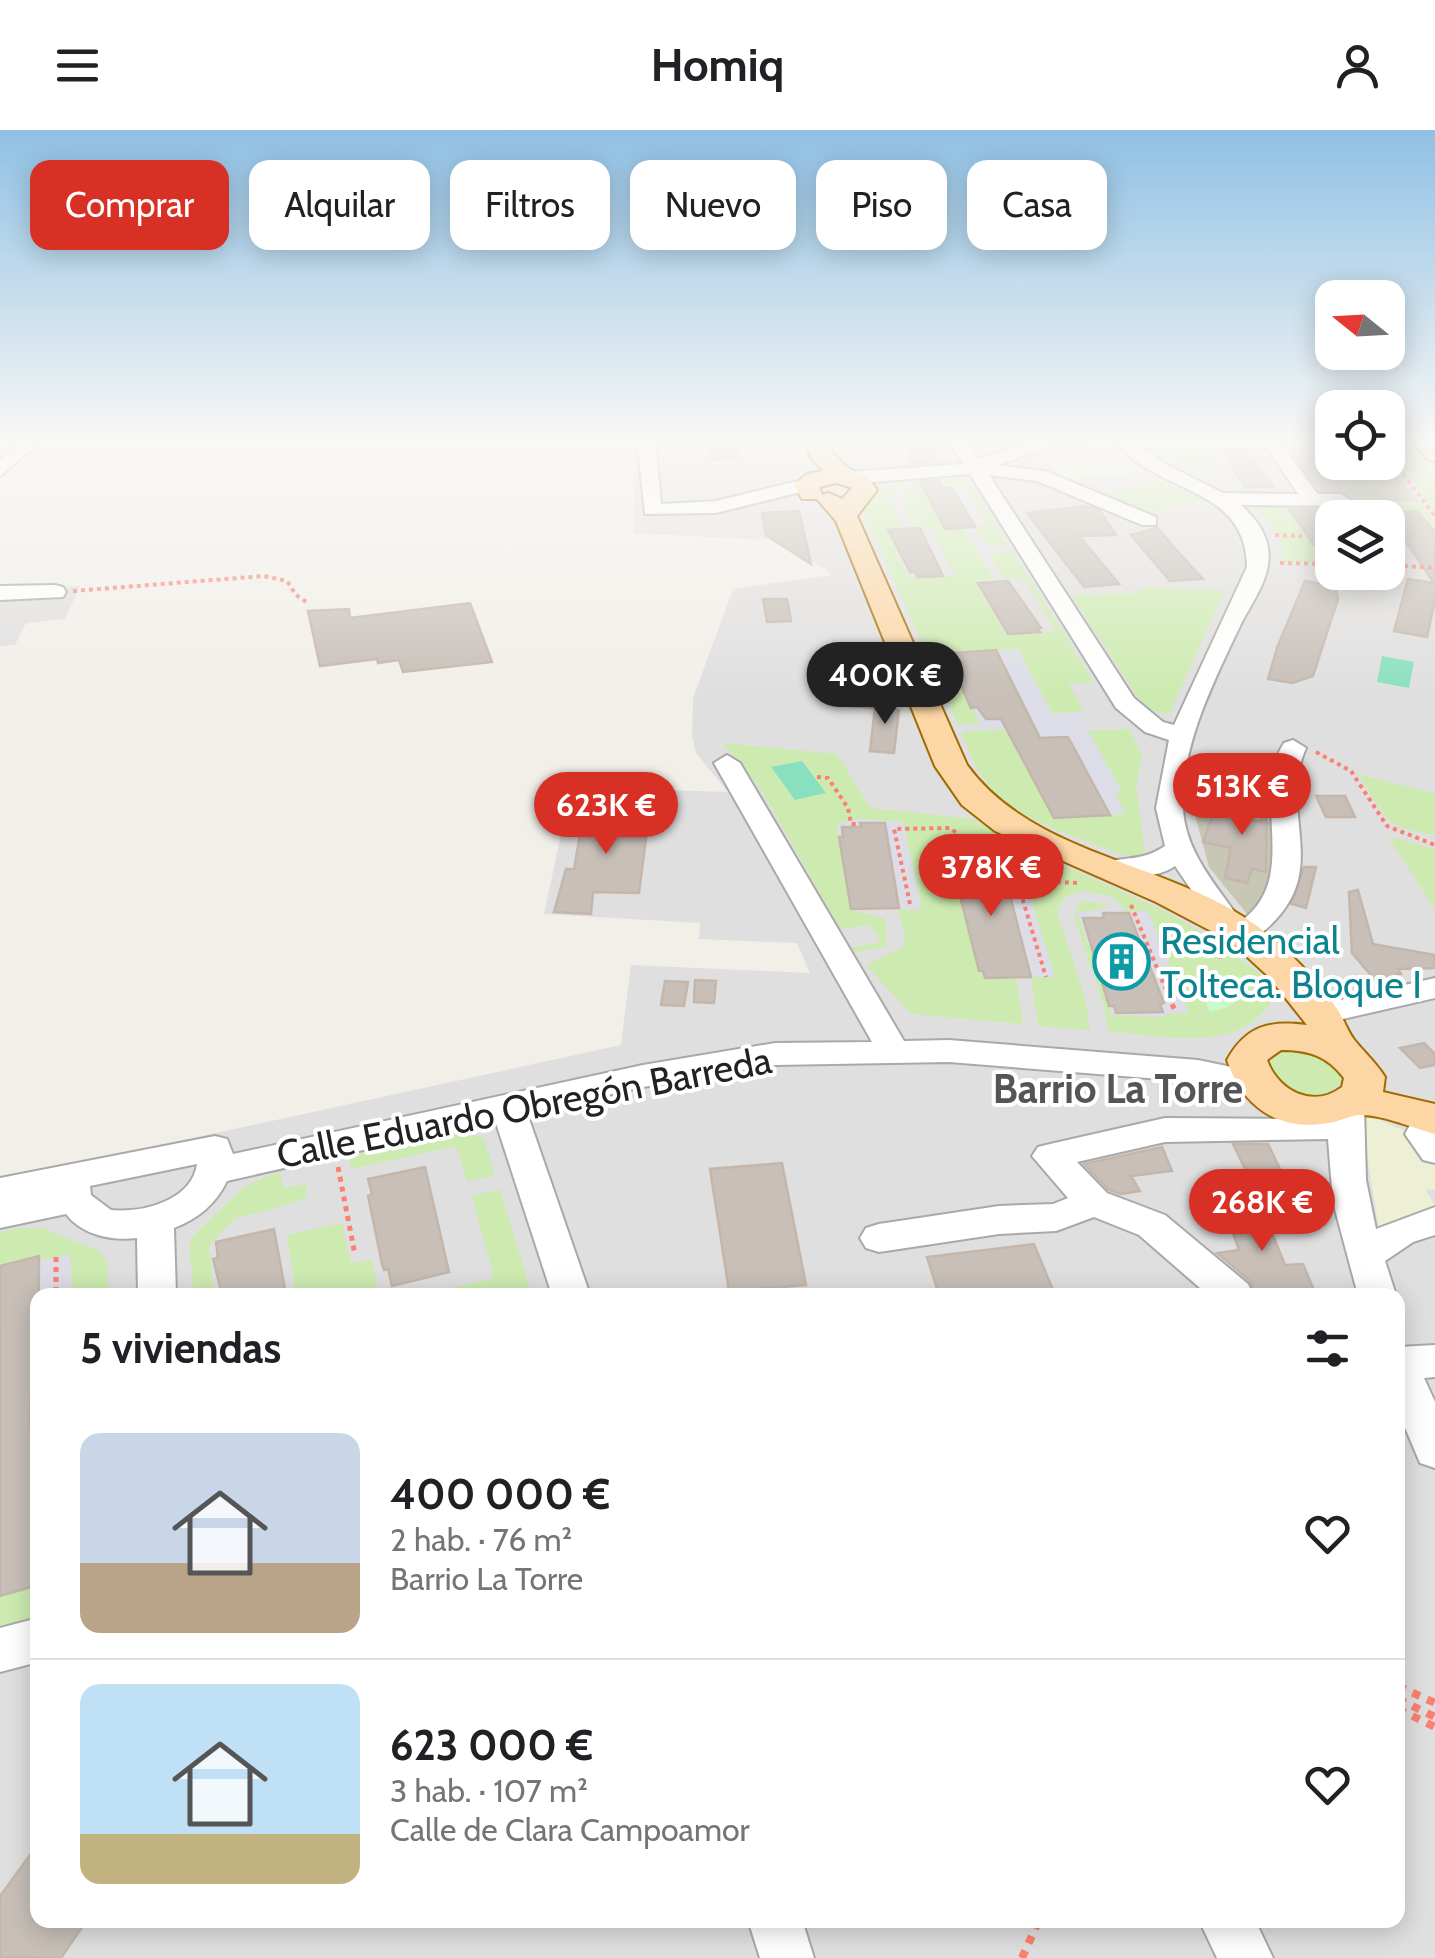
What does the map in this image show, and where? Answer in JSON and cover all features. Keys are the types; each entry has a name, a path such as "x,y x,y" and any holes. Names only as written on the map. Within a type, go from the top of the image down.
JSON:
{"main road":[{"path":"851,524 951,766 965,789 1007,824 1108,884 1176,861 1234,936 1282,968 1304,1025 1315,1040 1340,1096"},
{"path":"1304,1025 1264,1041 1252,1068 1277,1101 1340,1096 1435,1098"},
{"path":"1340,1096 1435,1119"}],"street":[{"path":"1009,524 1126,703 1154,728 1182,736"},
{"path":"1176,861 1169,814 1170,780 1182,736 1260,560 1260,540 1248,524"},
{"path":"1,596 55,592"},
{"path":"1234,936 1269,914 1290,861 1284,768 1294,748"},
{"path":"727,763 887,1039"},
{"path":"1304,1025 1427,983"},
{"name":"Calle Eduardo Obregón Barreda","path":"214,1160 700,1045 816,1031 1252,1068"},
{"name":"Calle Eduardo Obregón Barreda","path":"214,1160 508,1108 721,1062 887,1039"},
{"path":"1226,1288 1152,1225 1094,1202 1050,1156 1340,1096 1343,1160 1352,1216 1375,1288"},
{"path":"508,1108 569,1288"},
{"path":"1435,1137 1422,1134 1435,1151"},
{"path":"0,1191 73,1188 214,1160 205,1190 193,1202 154,1222 126,1226 103,1222 84,1212 73,1188"},
{"path":"0,1215 73,1188"},
{"path":"879,1238 999,1220 1056,1217 1094,1202"},
{"path":"154,1222 157,1288"},
{"path":"1365,1256 1400,1232 1435,1222"},
{"path":"1405,1363 1435,1361"},
{"path":"1405,1388 1420,1439"},
{"path":"0,1650 30,1642"},
{"path":"778,1928 787,1958"},
{"path":"1230,1928 1246,1958"}],"path":[{"path":"1279,536 1302,536"},
{"path":"1278,563 1315,564"},
{"path":"1405,566 1435,568"},
{"path":"55,592 264,576 287,581 296,595 308,603"},
{"path":"1294,748 1342,764 1387,826 1435,844"},
{"path":"817,777 828,778 848,808 851,824 858,824"},
{"path":"910,904 894,829 950,828 987,856"},
{"path":"1011,861 1046,977"},
{"path":"1017,880 1108,884 1176,1014"},
{"path":"1160,939 1196,938 1220,957 1234,936"},
{"path":"336,1158 355,1256"},
{"path":"56,1257 56,1288"},
{"path":"1405,1689 1435,1703"},
{"path":"1405,1702 1435,1717"},
{"path":"1405,1712 1435,1727"},
{"path":"1022,1958 1035,1928"}],"shaded area":[{"path":"634,524 1315,524 1315,590 1405,590 1405,524 1435,524 1435,1958 0,1958 0,1180 621,1045 631,965 810,973 797,943 699,939 700,923 544,914 571,787 728,792 696,753 692,736 693,698 733,589 831,575 768,540 634,533"},
{"path":"80,586 65,619 26,623 15,645 0,646 0,589"},
{"path":"996,650 1018,650 1052,714 1078,713 1121,791 1114,792 1126,814 1110,815 1068,737 1007,735 1004,729 961,731 958,725 980,724 973,708 983,709 987,719 999,719"},
{"path":"1193,808 1278,824 1273,889 1254,915 1247,914 1209,867"},
{"path":"862,819 903,822 922,909 850,910 850,903 854,903 855,909 898,908 900,900 892,875 893,863 889,863 885,823 842,827 843,837 839,837 837,823"},
{"path":"1002,861 1019,861 1055,977 1031,977 1029,969 1033,968 1005,885 1008,884"},
{"path":"1124,908 1148,911 1189,1013 1165,1017 1112,1015 1109,1006 1114,1006 1117,1013 1163,1012 1160,1004 1164,1003 1129,913 1084,918 1087,929 1083,929 1077,912"},
{"path":"1380,1117 1383,1122 1412,1134 1435,1160 1435,1189 1426,1190 1435,1206 1435,1216 1379,1229 1362,1126 1366,1119"},
{"path":"70,1254 72,1288 39,1288 38,1261"}],"green space":[{"path":"869,524 902,524 904,529 887,530 908,577 955,575 931,528 914,528 912,524 959,524 963,528 994,579 975,580 1005,634 1056,631 1023,578 1004,579 990,555 1012,550 1094,682 1069,684 1083,711 1053,714 1018,650 956,651 957,656 951,660 981,724 958,725"},
{"path":"996,524 1009,545 984,541 975,527"},
{"path":"1270,524 1299,524 1315,545 1315,563 1284,562 1278,533"},
{"path":"1141,587 1225,591 1170,712 1165,714 1145,708 1071,595 1139,593"},
{"path":"1382,656 1414,662 1409,688 1377,682"},
{"path":"1004,729 1015,735 1064,819 1078,818 1121,790 1088,731 1129,729 1142,754 1136,786 1145,853 1133,857 1119,854 1063,832 1025,814 993,790 975,765 961,731"},
{"path":"723,743 837,754 870,808 973,819 1018,845 1165,911 1262,975 1269,987 1269,1005 1254,1021 1216,1036 1172,1038 1108,1031 1104,1006 1075,920 1077,906 1084,901 1108,908 1078,913 1088,945 1093,946 1097,958 1093,959 1098,975 1103,975 1112,1014 1188,1013 1148,911 1125,911 1114,897 1081,891 1063,899 1057,912 1085,998 1090,1030 1038,1026 1031,977 1054,977 1019,861 976,857 976,862 956,862 979,971 986,978 1016,977 1023,1024 911,1014 866,965 903,947 905,935 898,909 921,908 903,822 837,823 845,876 850,876 850,910 885,918 887,946 854,953 850,948 881,942 870,925 840,929 762,791"},
{"path":"802,761 826,793 795,800 771,767"},
{"path":"1358,774 1435,793 1435,835 1405,828 1387,818"},
{"path":"1388,836 1435,849 1435,910"},
{"path":"1240,978 1240,992 1234,1002 1210,1012 1195,979"},
{"path":"1275,1050 1315,1050 1342,1074 1341,1083 1321,1095 1300,1093 1281,1082 1266,1065"},
{"path":"462,1131 484,1138 495,1175 467,1182 456,1146 352,1169 348,1156"},
{"path":"279,1171 284,1188 306,1184 307,1194 302,1200 234,1219 209,1246 213,1288 193,1288 189,1246 193,1236 245,1186"},
{"path":"500,1189 530,1288 452,1288 494,1278 472,1196"},
{"path":"342,1223 351,1263 372,1260 378,1288 295,1288 287,1235"},
{"path":"43,1228 99,1251 107,1261 108,1288 72,1288 70,1254 38,1261 38,1256 0,1266 0,1232"},
{"path":"30,1587 30,1619 0,1628 0,1596"}],"building":[{"path":"764,524 802,524 811,564 766,535"},
{"path":"943,524 975,527 945,529"},
{"path":"1036,524 1109,524 1116,535 1079,536 1119,584 1084,587"},
{"path":"1300,524 1315,524 1314,545"},
{"path":"1405,524 1428,524 1435,532 1435,600 1427,637 1394,631 1408,579 1434,583 1405,540"},
{"path":"920,528 943,576 918,577 910,572 888,530"},
{"path":"1157,528 1203,579 1170,581 1131,535"},
{"path":"1008,581 1040,632 1008,634 978,583"},
{"path":"1305,581 1315,583 1315,590 1336,590 1338,599 1313,676 1292,683 1268,679"},
{"path":"763,599 787,599 791,621 767,622"},
{"path":"470,603 492,662 403,672 399,660 320,666 308,611 349,609 350,618"},
{"path":"996,650 1040,738 1068,737 1110,815 1054,818 1001,719 986,719 977,707 971,708 951,663 962,663 953,653"},
{"path":"837,651 880,653 873,708 849,706 851,697 836,696 840,675 835,675"},
{"path":"876,699 895,700 895,710 899,710 894,753 870,751"},
{"path":"1267,789 1266,872 1252,869 1247,883 1225,878 1231,848 1203,842 1214,811 1263,822 1244,790"},
{"path":"1316,796 1345,796 1355,817 1326,817"},
{"path":"585,806 650,807 639,893 593,892 591,914 554,912 566,869 574,869"},
{"path":"860,823 885,823 899,908 851,909 839,837 843,837 842,827 861,827"},
{"path":"975,857 1000,857 1031,977 985,978 983,971 979,971 954,872 959,872 956,862 976,862"},
{"path":"1304,867 1316,867 1306,908 1291,904"},
{"path":"1358,890 1373,944 1435,955 1435,968 1398,969 1401,974 1396,974 1401,982 1381,987 1352,953 1349,892"},
{"name":"Residencial Tolteca. Bloque I","path":"1103,913 1129,913 1164,1003 1160,1004 1163,1012 1116,1013 1114,1006 1109,1006 1083,918 1104,918"},
{"path":"695,980 716,981 714,1003 694,1002"},
{"path":"665,981 688,982 684,1006 661,1005"},
{"path":"1424,1043 1435,1054 1435,1065 1420,1068 1400,1048"},
{"path":"1233,1144 1268,1144 1281,1171 1247,1173"},
{"path":"1162,1147 1172,1171 1131,1176 1140,1191 1121,1194 1109,1190 1084,1164"},
{"path":"782,1163 806,1285 729,1288 710,1169"},
{"path":"425,1167 449,1272 392,1286 388,1269 384,1270 382,1264 368,1179"},
{"path":"1259,1201 1285,1265 1303,1264 1313,1288 1254,1288 1217,1253 1239,1250 1222,1203"},
{"path":"274,1229 285,1288 220,1288 213,1259 218,1258 216,1242"},
{"path":"1034,1244 1052,1288 937,1288 927,1257"},
{"path":"39,1256 39,1288 30,1288 30,1587 0,1596 0,1266"},
{"path":"30,1855 30,1928 82,1928 61,1958 0,1958 0,1896"}],"place":[{"name":"Residencial Tolteca. Bloque I","path":"1121,962"}],"district":[{"name":"Barrio La Torre","path":"1118,1088"}]}
